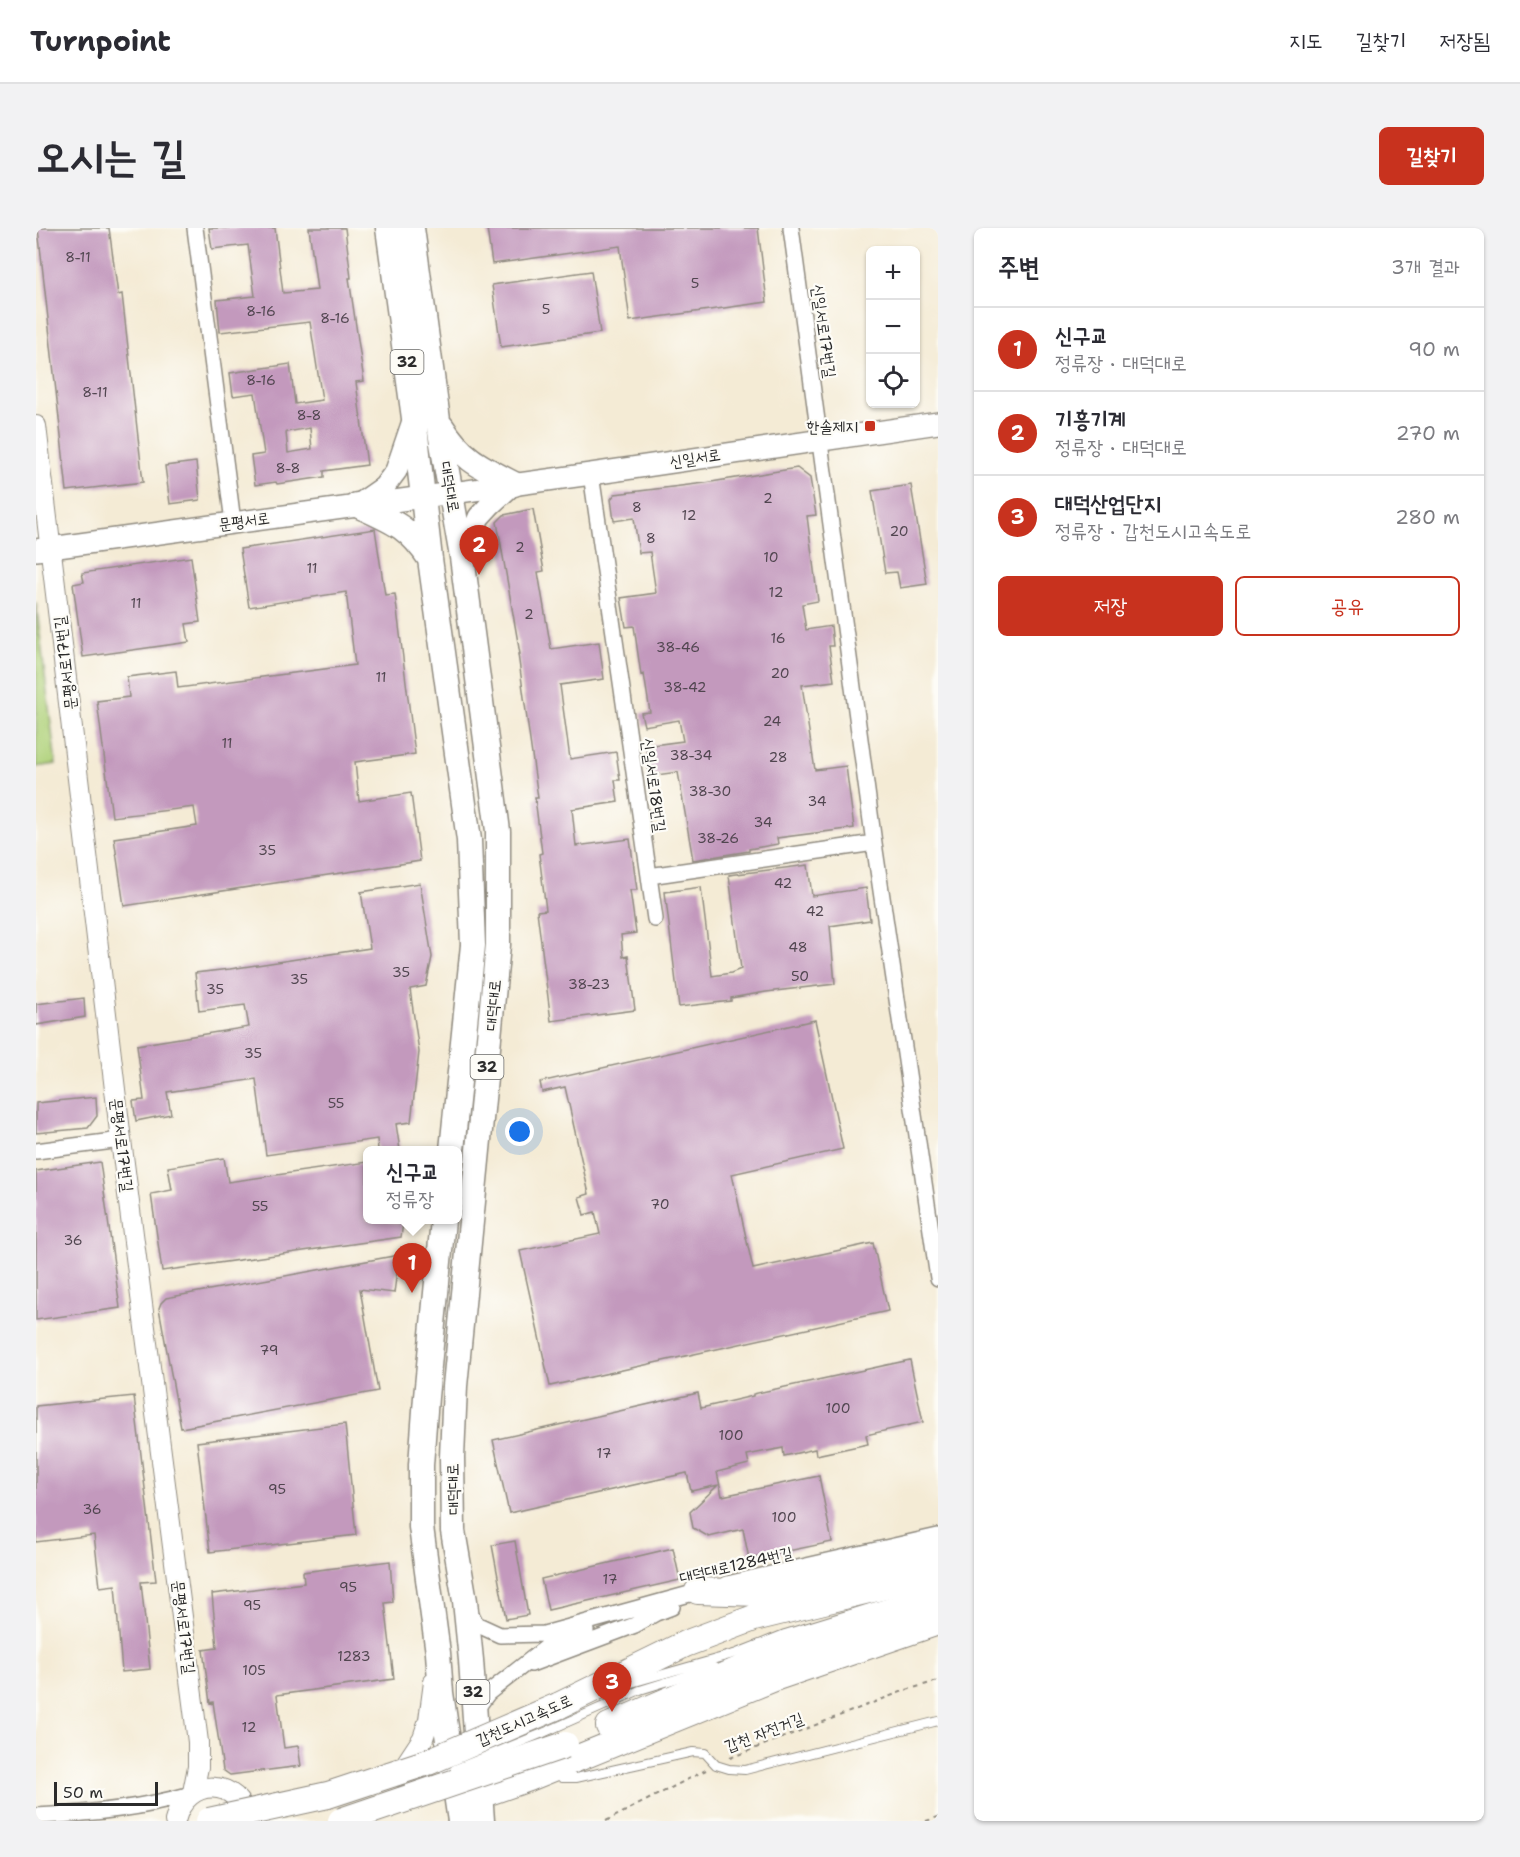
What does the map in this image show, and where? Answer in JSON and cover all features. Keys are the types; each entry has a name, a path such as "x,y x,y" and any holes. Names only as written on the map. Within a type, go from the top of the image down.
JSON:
{"highway":[{"path":"698,1591 759,1593 833,1580 938,1554"},
{"name":"갑천도시고속도로","path":"209,1821 339,1791 428,1762 567,1702 685,1644 754,1618 938,1573"},
{"name":"갑천도시고속도로","path":"340,1821 780,1652 938,1602"},
{"path":"466,1796 530,1778 777,1677 938,1622"}],"main road":[{"name":"대덕대로","path":"388,228 426,419 452,493 498,831 498,945 456,1386 452,1456 453,1531 465,1601 477,1757 466,1796"},
{"name":"대덕대로","path":"412,228 426,419 423,497 469,840 473,945 452,1146"},
{"path":"357,505 384,487 396,471 404,452 426,419 471,461 514,484 479,517 462,557"},
{"name":"신일서로","path":"452,493 938,423"},
{"name":"문평서로","path":"44,549 452,493"},
{"path":"357,505 402,526 430,559"},
{"name":"대덕대로","path":"443,1224 422,1465 422,1527 441,1692 466,1796"}],"street":[{"path":"195,228 233,522"},
{"name":"신일서로17번길","path":"791,228 820,439"},
{"name":"문평서로17번길","path":"36,426 44,549 198,1742"},
{"path":"820,439 874,843 938,1278"},
{"name":"신일서로18번길","path":"591,474 655,919"},
{"path":"649,876 874,843"},
{"path":"36,1151 121,1140"},
{"name":"대덕대로1284번길","path":"465,1601 476,1624 500,1635 543,1634 698,1591 938,1536"},
{"path":"474,1712 488,1693 548,1646 585,1632 676,1606 698,1591"},
{"path":"400,1786 429,1720 438,1653"},
{"path":"198,1742 211,1779 218,1789"},
{"path":"159,1803 176,1817 191,1793 198,1767 198,1742"},
{"path":"36,1816 70,1815 159,1803 203,1789 218,1789 235,1797 244,1812 251,1809 278,1812 400,1786 466,1796"},
{"path":"366,1821 466,1796"}],"lane":[{"path":"567,1702 737,1653 796,1631 938,1587"},
{"path":"562,1778 576,1778 693,1752 705,1754 716,1765 745,1770 938,1721"},
{"path":"466,1796 554,1739"},
{"path":"340,1821 400,1786"}],"path":[{"name":"갑천 자전거길","path":"606,1821 724,1760 906,1690 938,1681"},
{"path":"926,1821 938,1818"}],"green space":[{"path":"36,602 56,764 36,767"}],"building":[{"path":"38,228 109,228 118,295 122,294 143,482 67,491"},
{"path":"209,228 275,228 283,293 317,290 309,228 345,228 351,278 349,278 364,381 356,382 367,465 324,471 324,477 255,485 251,456 264,454 255,393 233,396 230,373 290,364 295,404 322,400 310,322 220,332 217,300 255,296 248,245 212,249","holes":["310,428 312,449 288,453 286,432"]},
{"path":"487,228 758,228 767,302 630,321 620,246 492,264"},
{"path":"591,271 600,333 501,347 492,285"},
{"path":"196,462 200,500 170,504 165,466"},
{"path":"797,468 810,478 816,515 807,516 818,601 802,604 806,630 831,626 833,646 829,646 834,681 802,685 815,770 846,766 854,828 777,838 778,844 693,860 678,772 649,776 646,746 683,741 679,720 644,726 641,713 650,712 644,674 641,675 634,626 626,627 621,598 656,593 650,552 639,553 634,518 614,521 611,499 615,494 705,483"},
{"path":"911,485 927,584 900,588 897,572 885,573 872,491"},
{"path":"533,509 544,571 538,572 551,649 599,642 604,679 560,685 570,759 616,752 620,780 615,780 618,802 572,809 576,846 630,839 637,890 630,890 636,933 621,935 623,957 628,956 635,1010 551,1021 537,911 546,910 535,798 538,798 518,654 520,654 497,522 504,515"},
{"path":"375,529 385,595 395,594 415,754 355,762 359,801 411,793 420,861 124,906 114,838 197,826 194,807 112,817 97,701 129,697 127,677 176,671 178,688 355,665 346,592 249,607 240,549"},
{"path":"191,557 200,622 186,624 189,642 83,657 73,584 84,582 82,573"},
{"path":"808,865 812,896 866,888 870,920 830,926 835,984 766,992 731,998 731,1001 679,1007 665,892 701,887 712,976 731,973 741,969 729,875"},
{"path":"420,883 432,957 426,986 410,989 419,1052 411,1122 396,1124 399,1146 378,1146 377,1139 266,1155 256,1079 167,1092 171,1114 136,1121 133,1101 144,1100 137,1045 249,1027 245,1005 199,1011 195,973 370,948 361,892"},
{"path":"84,998 85,1017 36,1025 36,1004"},
{"path":"815,1020 843,1149 732,1174 753,1269 873,1243 888,1311 550,1386 520,1251 600,1234 595,1212 584,1215 579,1197 589,1194 565,1087 542,1092 540,1082"},
{"path":"96,1097 97,1116 88,1128 36,1133 36,1103"},
{"path":"224,1158 228,1182 363,1163 363,1224 403,1224 401,1237 162,1271 151,1194 172,1190 168,1167"},
{"path":"100,1162 120,1308 36,1320 36,1171"},
{"path":"399,1255 394,1293 360,1289 378,1391 181,1428 159,1308 166,1298"},
{"path":"910,1360 923,1422 866,1435 868,1444 816,1455 815,1449 784,1456 783,1448 747,1455 749,1464 717,1472 722,1496 819,1476 832,1542 749,1559 743,1529 709,1537 693,1528 690,1512 718,1485 691,1491 687,1473 509,1513 493,1440 698,1393 701,1408 753,1396 753,1394"},
{"path":"134,1396 156,1581 141,1582 150,1669 122,1672 115,1585 100,1587 94,1535 36,1542 36,1406"},
{"path":"345,1424 356,1535 210,1552 197,1442"},
{"path":"515,1541 528,1615 506,1619 492,1545"},
{"path":"673,1548 680,1580 548,1610 541,1579"},
{"path":"390,1561 393,1602 385,1603 394,1679 277,1695 284,1748 298,1746 301,1766 230,1775 223,1770 213,1702 210,1703 203,1650 217,1648 212,1594 304,1583 303,1572"}],"place":[{"name":"한솔제지","path":"870,426"},
{"name":"기흥기계","path":"479,575"},
{"name":"신구교","path":"412,1293"},
{"name":"대덕산업단지","path":"612,1712"}]}
